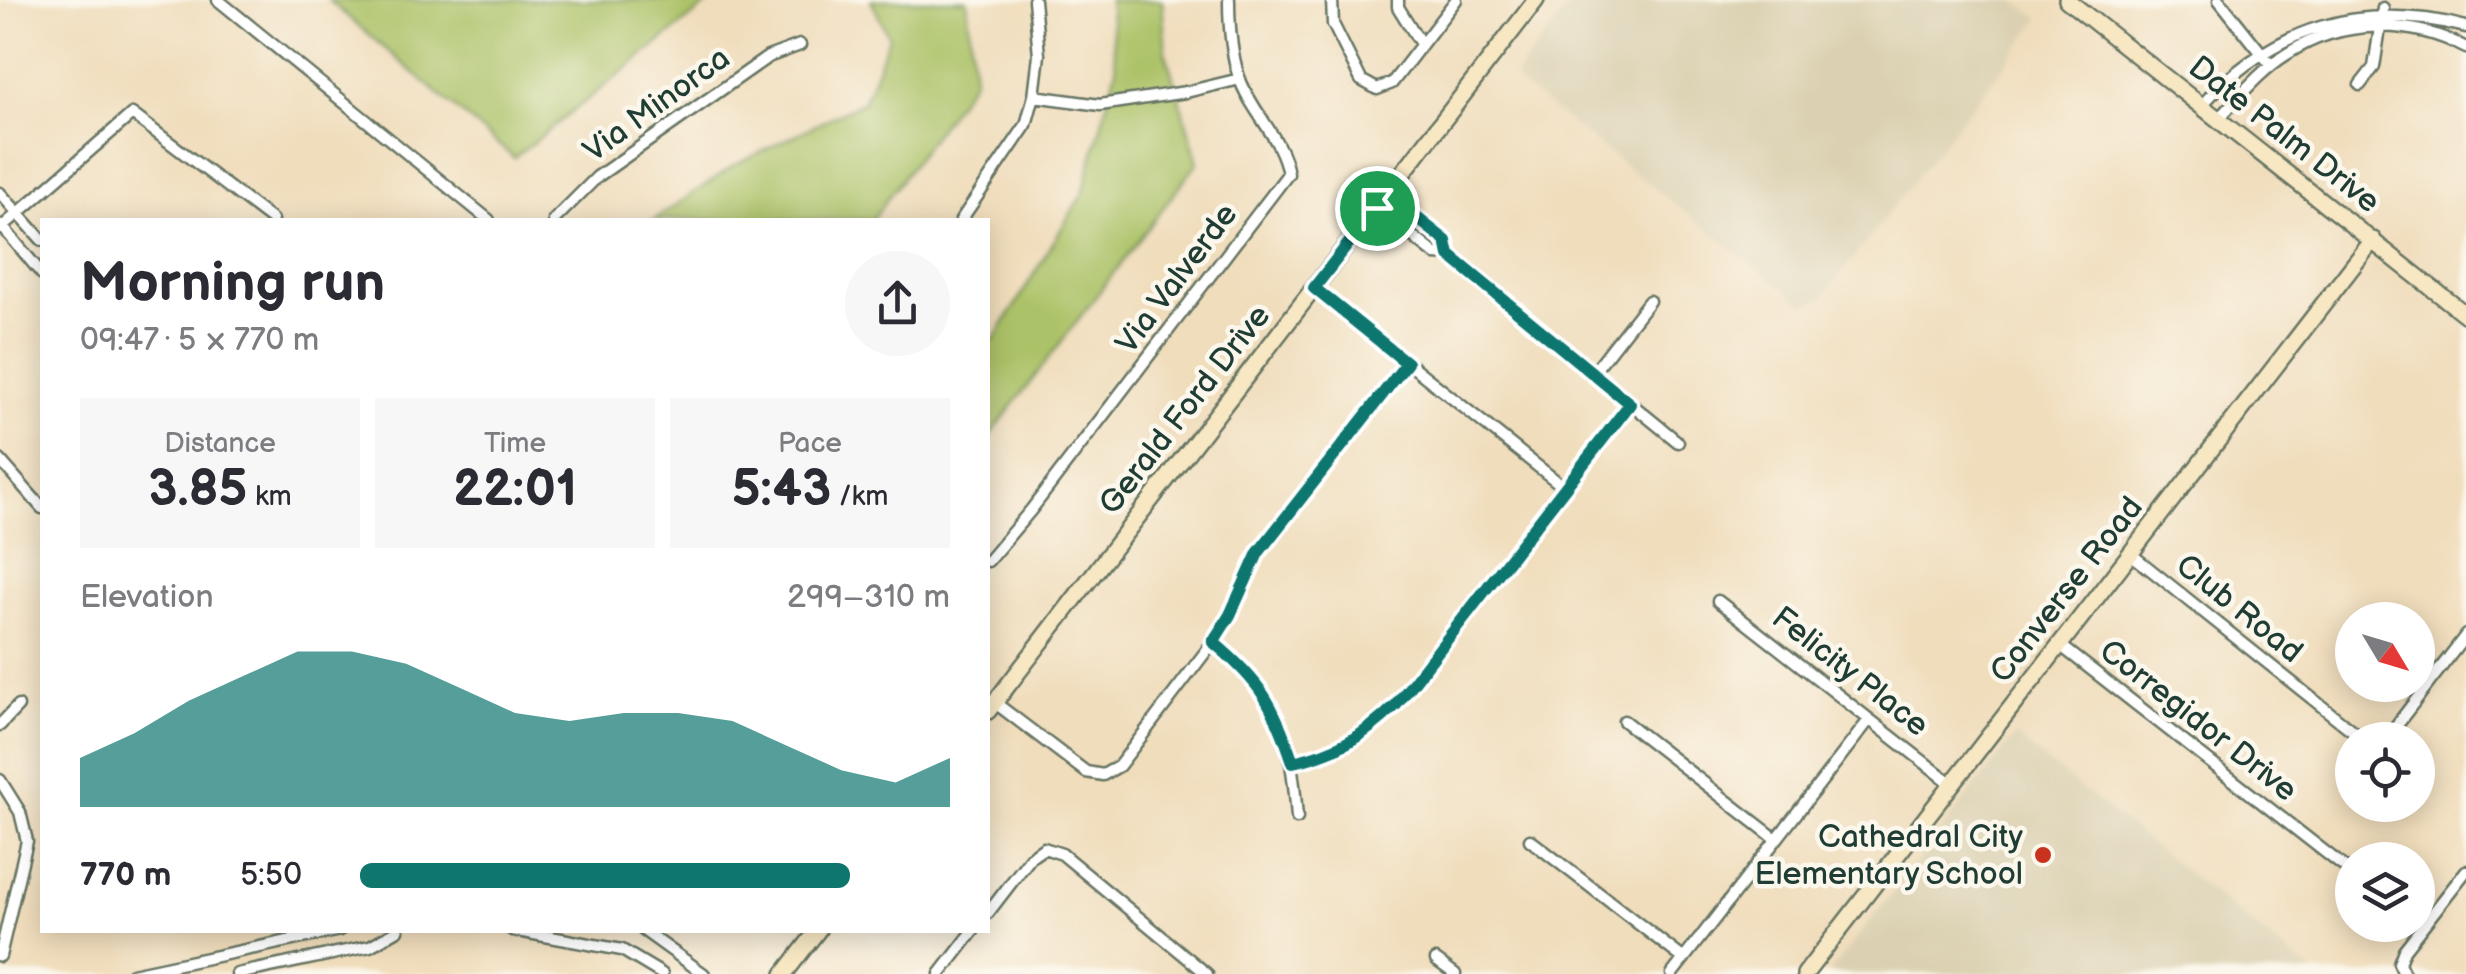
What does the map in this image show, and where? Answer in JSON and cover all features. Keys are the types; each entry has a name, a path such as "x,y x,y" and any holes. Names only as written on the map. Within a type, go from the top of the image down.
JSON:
{"main road":[{"name":"Gerald Ford Drive","path":"991,706 1536,0"},
{"name":"Date Palm Drive","path":"2067,0 2466,315"},
{"name":"Converse Road","path":"1805,974 2373,240"},
{"path":"784,974 816,933"}],"street":[{"path":"218,0 488,218"},
{"path":"961,218 1026,126 1039,55 1034,0"},
{"name":"Via Valverde","path":"990,559 1288,174 1285,156 1240,79 1229,30 1229,0"},
{"path":"1332,0 1333,24 1361,80 1376,89 1392,83 1456,0"},
{"path":"1398,0 1398,7 1421,44"},
{"path":"2219,0 2271,66"},
{"path":"2202,104 2260,50 2297,28 2318,21 2382,8 2424,14 2466,27"},
{"path":"2360,86 2374,68 2382,8"},
{"path":"2220,118 2271,66 2302,45 2328,35 2382,26 2430,33 2466,48"},
{"name":"Via Minorca","path":"556,218 597,177 768,57 800,45"},
{"path":"1034,96 1100,104 1186,92 1240,79"},
{"path":"40,272 1,227 132,114 269,218"},
{"path":"0,193 40,238"},
{"path":"1382,201 1446,241 1449,255 1678,442"},
{"path":"1382,201 1426,247 1437,255 1449,255"},
{"path":"1426,247 1436,233"},
{"path":"1314,288 1565,488"},
{"path":"1592,374 1649,300"},
{"path":"991,706 1086,772 1103,775 1118,766 1213,642 1258,553 1407,363"},
{"path":"1293,762 1348,745 1396,705 1630,404"},
{"path":"0,460 40,506"},
{"name":"Club Road","path":"2130,554 2341,722"},
{"name":"Felicity Place","path":"1718,601 1952,784"},
{"path":"2399,722 2466,636"},
{"path":"1213,642 1262,689 1279,721 1293,762 1296,818"},
{"name":"Corregidor Drive","path":"2060,644 2335,861"},
{"path":"0,724 18,706"},
{"path":"1672,974 1869,720"},
{"path":"1624,721 1776,839"},
{"path":"0,780 20,812 27,841 0,956"},
{"path":"1530,840 1684,959"},
{"path":"990,910 1031,857 1044,848 1062,854 1207,974"},
{"path":"2401,968 2404,950 2466,871"},
{"path":"132,974 326,933"},
{"path":"237,974 370,946 393,933"},
{"path":"528,933 622,950 662,974"},
{"path":"646,933 704,974"},
{"path":"940,974 972,933"},
{"path":"1436,960 1455,974"}],"shaded area":[{"path":"1574,0 2015,0 2040,19 1821,299 1805,305 1516,81 1516,74"},
{"name":"Cathedral City Elementary School","path":"2015,736 2314,974 1829,974"}],"green space":[{"path":"328,0 713,0 514,158"},
{"path":"871,0 967,0 974,79 873,218 657,218 733,166 864,101 889,37"},
{"path":"1109,0 1162,0 1166,54 1198,162 990,435 990,340 995,339 1083,193 1116,69"}],"place":[{"name":"Cathedral City Elementary School","path":"2043,855"}],"route":[{"path":"1387,194 1446,241 1449,255 1630,404 1396,705 1348,745 1293,762 1279,721 1262,689 1213,642 1258,553 1407,363 1314,288 1377,208 1387,194"}]}
